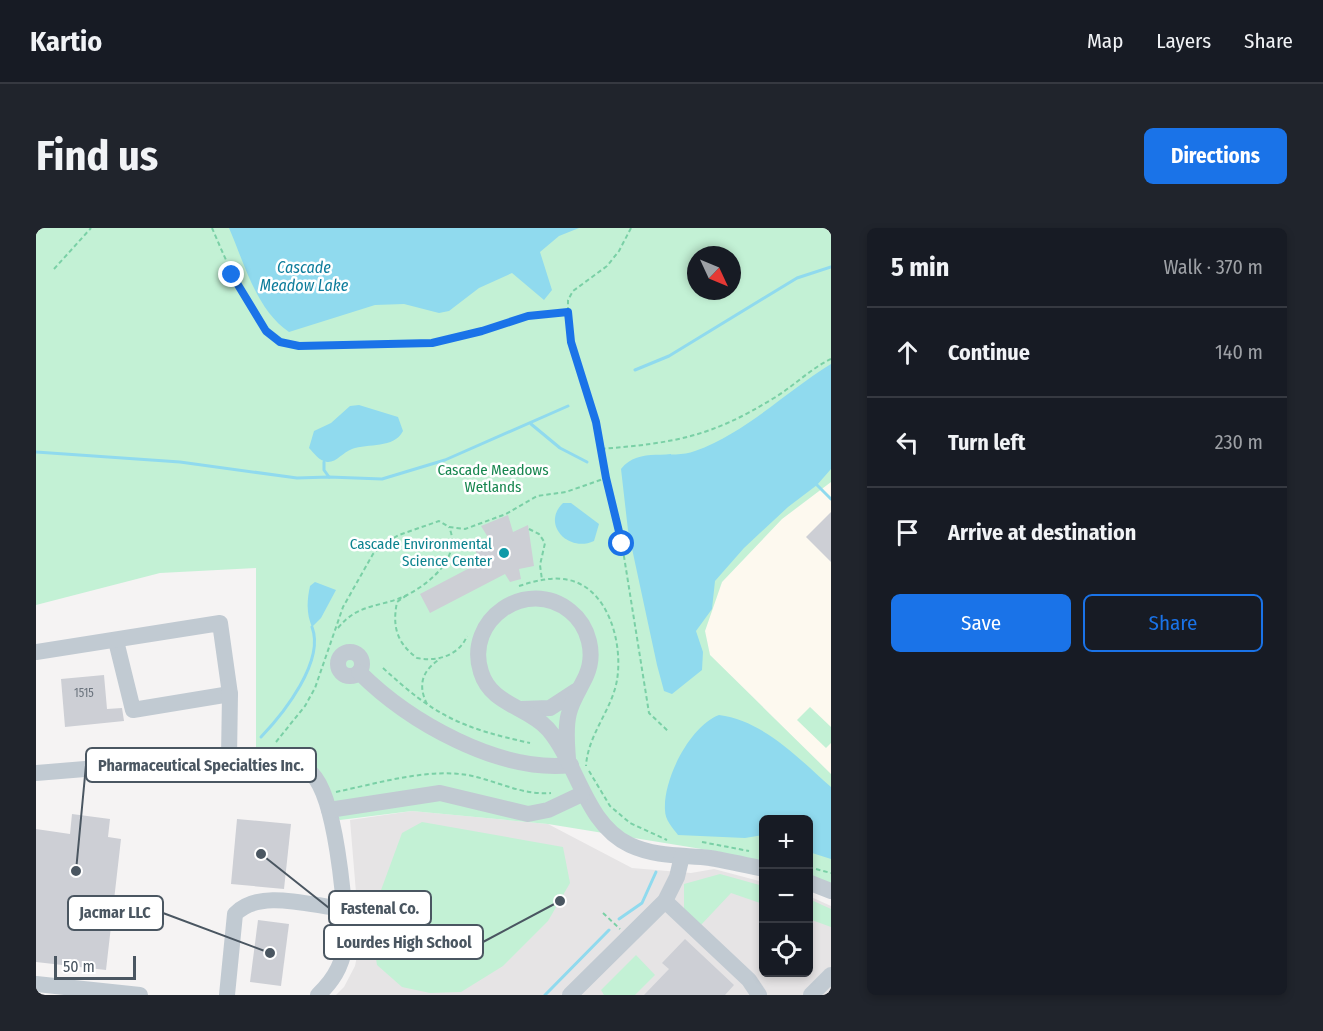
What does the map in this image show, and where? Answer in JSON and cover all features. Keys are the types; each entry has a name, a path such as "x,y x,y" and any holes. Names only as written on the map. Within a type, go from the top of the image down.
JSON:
{"street":[{"path":"570,762 569,714 590,661 589,641 582,624 569,610 553,601 533,598 516,601 491,618 481,635 478,655 480,671 488,687 502,701 520,709 547,728 570,762 582,794 598,817 628,845 653,854 710,858 759,868"},
{"path":"36,652 220,623 230,694 229,757"},
{"path":"116,641 133,710 230,694"},
{"path":"358,672 376,689 412,716 474,748 538,766 570,762"},
{"path":"520,709 550,708 560,704 578,689"},
{"path":"36,773 272,755 297,764 313,774 321,786 329,810 345,909 345,949 338,970 322,991"},
{"path":"329,810 440,794 480,801 528,814 548,810 582,794"},
{"path":"570,995 665,901 675,882 681,856"},
{"path":"813,877 830,886"},
{"path":"227,995 235,914 242,907 264,899 345,909"},
{"path":"665,901 749,980 759,995"},
{"path":"812,995 831,975"},
{"path":"36,984 140,995"}],"path":[{"path":"54,269 91,228"},
{"path":"212,228 232,275 266,331 280,342 299,346 432,343 482,331 528,316 568,312"},
{"path":"631,228 619,251 607,266 573,291 568,300 568,312 571,342 588,390 622,544 649,713 669,732"},
{"path":"601,448 660,444 703,435 747,414 831,359"},
{"path":"272,755 275,743 305,706 315,688 344,607 373,554 384,543 429,523 439,521 449,527 465,529 506,514 537,495 566,492 606,478"},
{"path":"442,657 417,658 400,643 394,624 397,602 423,584 449,558 454,548 454,538 449,527"},
{"path":"529,529 539,534 545,543 540,564 542,580"},
{"path":"516,587 558,578 584,586 594,594 610,620 617,650 617,682 587,749 586,768 596,779 610,806 630,823 641,827"},
{"path":"336,630 348,615 407,595"},
{"path":"428,707 421,686 423,674 442,657 464,644 469,629"},
{"path":"383,668 428,707 470,728 530,743"},
{"path":"813,877 830,886"},
{"path":"603,913 624,933"}],"shaded area":[{"path":"831,482 831,774 710,655 705,631 722,582 782,519"},
{"path":"412,811 548,824 632,868 691,873 714,869 759,881 759,977 813,977 813,898 831,906 831,995 336,995 344,987 355,966 360,941 350,820"}],"green space":[{"name":"Cascade Meadows Wetlands","path":"36,228 831,228 831,482 782,519 722,582 705,631 710,655 831,774 831,886 813,877 813,815 759,815 759,862 720,852 548,824 412,811 340,820 329,810 313,774 256,755 256,568 160,573 36,605"},
{"path":"810,707 831,727 831,743 826,748 797,720"},
{"path":"422,822 563,847 570,883 548,921 503,966 461,992 430,993 402,987 377,965 370,920 402,833"},
{"path":"720,874 759,885 759,903 731,893 699,927 684,909 684,884"},
{"path":"813,901 831,909 831,927 813,920"},
{"path":"636,955 655,975 635,995 604,995 601,990"}],"water":[{"name":"Cascade Meadow Lake","path":"229,228 579,228 559,236 540,252 552,290 544,300 512,273 479,288 449,311 439,313 404,304 375,305 289,332 278,323 259,298"},
{"path":"831,364 831,469 817,485 788,507 744,548 715,581 712,609 696,631 703,652 702,670 672,694 664,691 628,530 621,469 628,462 637,458 686,453 714,443 748,423"},
{"path":"359,405 398,417 403,431 399,437 387,443 352,449 330,462 319,458 309,448 314,431 331,423 350,406"},
{"path":"563,503 571,503 599,524 594,541 584,544 575,543 560,534 555,519"},
{"path":"315,582 336,590 321,618 312,627 308,601 310,586"},
{"path":"719,715 751,725 766,733 780,742 831,787 831,859 813,853 813,815 759,815 759,836 745,838 678,835 665,814 669,784 680,755 698,730"}],"building":[{"path":"831,512 831,562 806,537"},
{"name":"Cascade Environmental Science Center","path":"508,515 513,532 528,525 534,566 519,569 521,579 510,582 505,574 430,613 420,594 481,562 472,544 489,539 481,526"},
{"path":"104,675 107,709 122,708 124,721 65,727 61,679"},
{"path":"72,814 110,819 108,837 121,839 106,970 36,962 36,829 70,834"},
{"path":"237,819 291,824 284,889 231,884"},
{"path":"258,920 289,924 281,986 250,982"},
{"path":"685,939 734,985 725,995 644,995 669,969 662,963"}],"waterway":[{"path":"635,370 669,356 797,278 831,267"},
{"path":"36,452 180,462 297,478 382,479 445,460 568,406"},
{"path":"531,424 560,448 587,462"},
{"path":"324,462 324,470 329,477"},
{"path":"817,485 831,499"},
{"path":"261,737 291,701 308,670 313,655 312,627"},
{"path":"619,919 642,903 656,872"},
{"path":"545,995 609,930"}],"place":[{"name":"Cascade Environmental Science Center","path":"504,553"},
{"name":"Fastenal Co.","path":"261,854"},
{"name":"Pharmaceutical Specialties Inc.","path":"76,871"},
{"name":"Lourdes High School","path":"560,901"},
{"name":"Jacmar LLC","path":"270,953"}],"route":[{"path":"232,275 266,331 280,342 299,346 432,343 482,331 528,316 568,312 571,342 588,390 622,544"}]}
